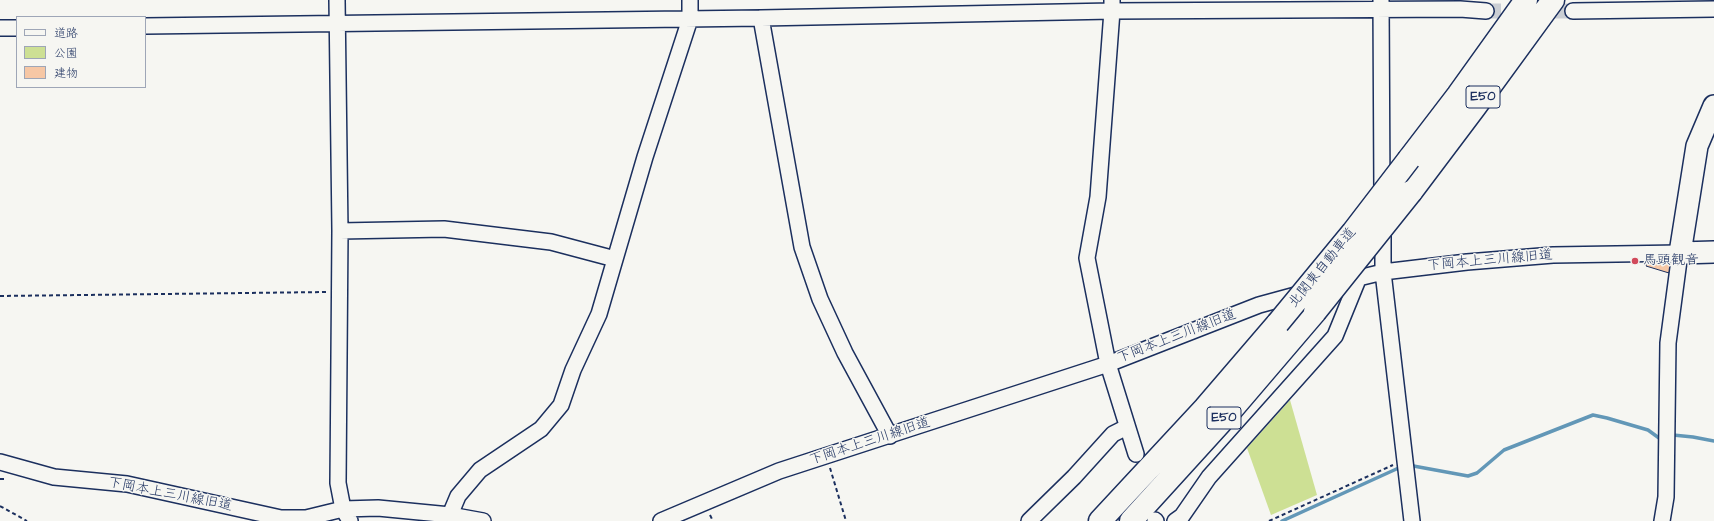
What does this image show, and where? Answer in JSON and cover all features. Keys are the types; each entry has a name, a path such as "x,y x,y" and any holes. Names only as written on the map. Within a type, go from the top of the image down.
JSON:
{"highway":[{"name":"北関東自動車道","path":"1100,521 1205,408 1353,232 1458,95 1526,0"},
{"name":"北関東自動車道","path":"1131,521 1221,422 1315,312 1411,192 1476,107 1553,0"}],"street":[{"path":"337,0 340,231 338,483 346,515"},
{"path":"450,514 458,496 480,470 541,429 561,405 573,370 599,314 645,157 690,19 690,0"},
{"path":"1381,5 1383,272 1412,521"},
{"path":"146,26 761,18 1112,6 1461,5 1486,11"},
{"path":"1112,6 1098,197 1087,258 1108,364 1136,454"},
{"path":"1572,11 1714,9"},
{"path":"761,18 802,247 820,299 845,353 890,436"},
{"path":"0,28 16,28"},
{"path":"1662,521 1666,497 1668,343 1680,253 1697,146 1714,106"},
{"path":"340,231 444,229 551,242 615,259"},
{"name":"下岡本上三川線旧道","path":"661,521 779,472 826,455 890,436 1108,364 1259,305 1359,277 1383,272 1467,262 1553,255 1714,252"},
{"path":"1175,521 1182,516 1209,477 1335,336 1359,277"},
{"path":"1029,521 1113,434 1127,427"},
{"name":"下岡本上三川線旧道","path":"0,462 54,477 127,484 282,518 346,515 378,508 450,514 482,521"}],"path":[{"path":"0,296 340,292"},
{"path":"826,455 846,521"},
{"path":"1269,521 1405,460"},
{"path":"0,506 27,521"}],"green space":[{"path":"1290,400 1317,495 1271,515 1247,448"}],"building":[{"path":"1647,260 1667,260 1671,265 1669,273 1646,266"}],"waterway":[{"path":"1408,465 1468,476 1477,473 1504,450 1593,415 1648,430 1659,438"},
{"path":"1673,439 1673,435 1714,441"},
{"path":"1282,521 1403,466"}],"tunnel":[{"path":"1486,11 1573,11"}],"place":[{"name":"馬頭観音","path":"1635,261"}]}
